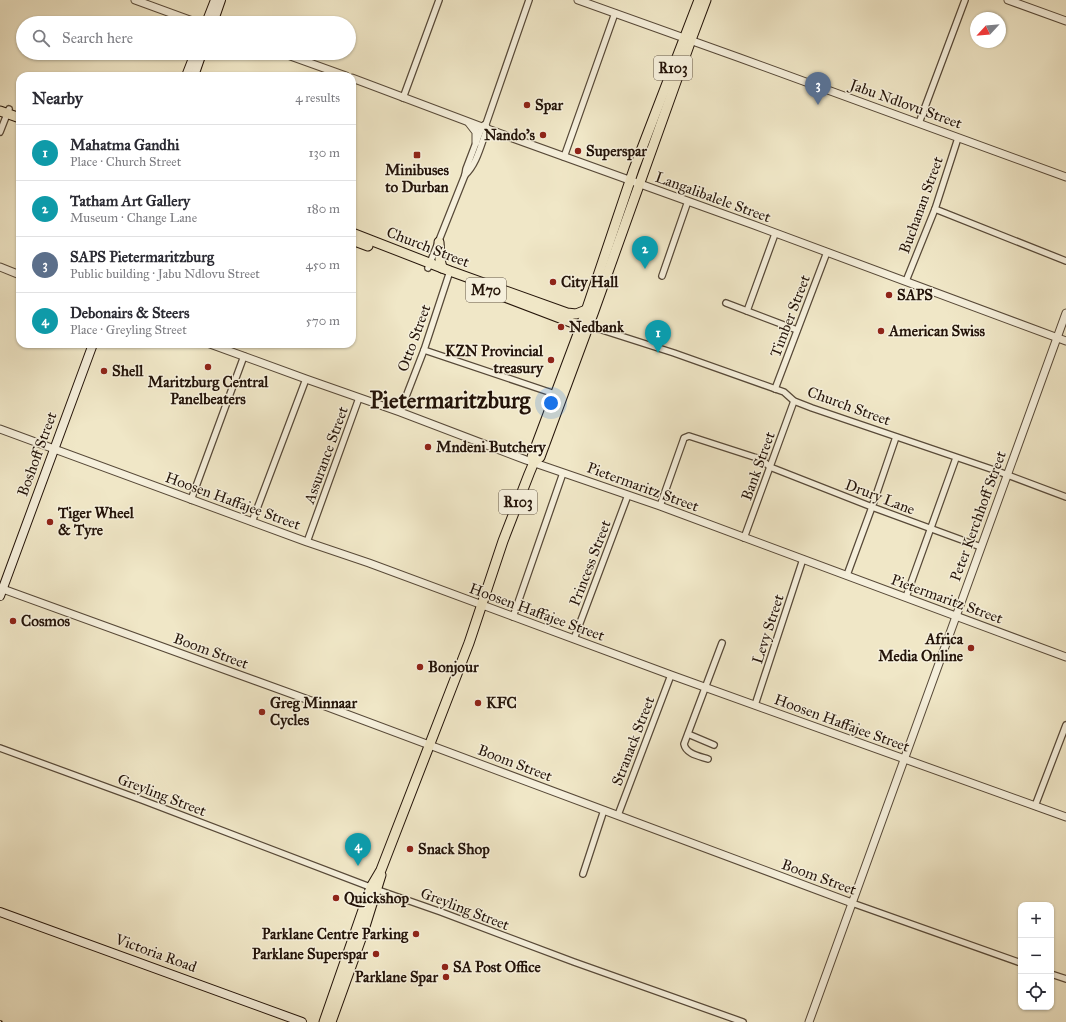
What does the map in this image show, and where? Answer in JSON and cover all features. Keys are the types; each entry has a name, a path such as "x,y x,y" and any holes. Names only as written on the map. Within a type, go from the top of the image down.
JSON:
{"main road":[{"path":"209,16 215,0"},
{"path":"215,16 220,0"},
{"name":"R103","path":"534,462 532,457 555,394 587,325 586,310 687,38 699,0"},
{"name":"R103","path":"687,38 706,0"},
{"path":"188,72 192,60"},
{"path":"195,72 200,60"},
{"path":"4,110 16,112"},
{"path":"4,110 16,116"},
{"name":"R103","path":"324,1022 430,745 503,541 534,462 540,457 587,325 634,183"},
{"name":"Church Street","path":"356,235 429,265 587,325"},
{"name":"Church Street","path":"356,241 429,265"},
{"path":"439,242 440,259 447,272"},
{"name":"Church Street","path":"447,272 568,313 576,314 586,310"},
{"name":"Boshoff Street","path":"1,591 92,348"},
{"name":"R103","path":"332,1022 375,888"},
{"name":"Victoria Road","path":"0,912 302,1022"}],"street":[{"path":"135,0 179,16"},
{"path":"403,98 439,0"},
{"path":"465,175 472,169 529,0"},
{"name":"Jabu Ndlovu Street","path":"578,0 687,38 1066,177"},
{"path":"919,123 965,0"},
{"path":"1008,0 1066,21"},
{"path":"564,157 615,13"},
{"path":"301,60 335,72"},
{"name":"Langalibalele Street","path":"356,80 1066,341"},
{"path":"0,132 4,110"},
{"path":"469,122 476,132 476,142"},
{"path":"429,265 465,175 476,142 485,127"},
{"name":"Buchanan Street","path":"906,281 935,209 958,138"},
{"path":"662,276 688,201"},
{"path":"935,209 1066,261"},
{"path":"747,311 775,234"},
{"name":"Timber Street","path":"775,389 827,252"},
{"path":"0,267 16,273"},
{"name":"Otto Street","path":"400,412 424,350 447,272"},
{"path":"726,304 797,330"},
{"name":"Peter Kerchhoff Street","path":"809,1022 1066,313"},
{"name":"Church Street","path":"587,325 674,353 784,392 794,401 1066,497"},
{"name":"Church Street","path":"587,325 602,330"},
{"name":"Pietermaritz Street","path":"221,348 400,412 563,473 660,506 847,576 906,596 1066,657"},
{"path":"424,350 555,394"},
{"path":"191,500 244,356"},
{"path":"252,522 306,379"},
{"name":"Assurance Street","path":"307,542 359,398"},
{"name":"Bank Street","path":"744,538 794,401"},
{"name":"Hoosen Haffajee Street","path":"0,430 307,542 369,563 481,606 904,760 1066,817"},
{"name":"Drury Lane","path":"660,506 683,441 687,437 692,437 761,459 770,467 930,529 981,547"},
{"path":"847,576 896,437"},
{"path":"906,596 956,458"},
{"path":"513,617 563,473"},
{"name":"Princess Street","path":"574,639 628,495"},
{"name":"Levy Street","path":"755,705 803,559"},
{"name":"Boom Street","path":"1,591 288,692 852,903 1018,962"},
{"path":"708,759 688,752 684,744 722,643"},
{"name":"Stranack Street","path":"618,815 671,675"},
{"path":"1036,806 1066,725"},
{"path":"688,734 714,744"},
{"name":"Greyling Street","path":"0,748 567,960 743,1022"},
{"path":"583,874 604,810"},
{"path":"1054,975 1066,979"}],"place":[{"name":"Spar","path":"527,105"},
{"name":"SAPS Pietermaritzburg","path":"818,105"},
{"name":"Nando's","path":"543,135"},
{"name":"Superspar","path":"578,151"},
{"name":"Minibuses to Durban","path":"417,155"},
{"name":"Tatham Art Gallery","path":"645,269"},
{"name":"City Hall","path":"553,282"},
{"name":"SAPS","path":"889,295"},
{"name":"Nedbank","path":"561,327"},
{"name":"American Swiss","path":"881,331"},
{"name":"Mahatma Gandhi","path":"658,353"},
{"name":"KZN Provincial treasury","path":"551,360"},
{"name":"Maritzburg Central Panelbeaters","path":"208,367"},
{"name":"Shell","path":"104,371"},
{"name":"Mndeni Butchery","path":"428,447"},
{"name":"Tiger Wheel & Tyre","path":"50,522"},
{"name":"Cosmos","path":"13,621"},
{"name":"Africa Media Online","path":"971,648"},
{"name":"Bonjour","path":"420,667"},
{"name":"KFC","path":"478,703"},
{"name":"Greg Minnaar Cycles","path":"262,712"},
{"name":"Snack Shop","path":"410,849"},
{"name":"Debonairs & Steers","path":"358,866"},
{"name":"Quickshop","path":"336,898"},
{"name":"Parklane Centre Parking","path":"416,934"},
{"name":"Parklane Superspar","path":"376,954"},
{"name":"SA Post Office","path":"445,967"},
{"name":"Parklane Spar","path":"446,977"}],"district":[{"name":"Pietermaritzburg","path":"450,400"}]}
